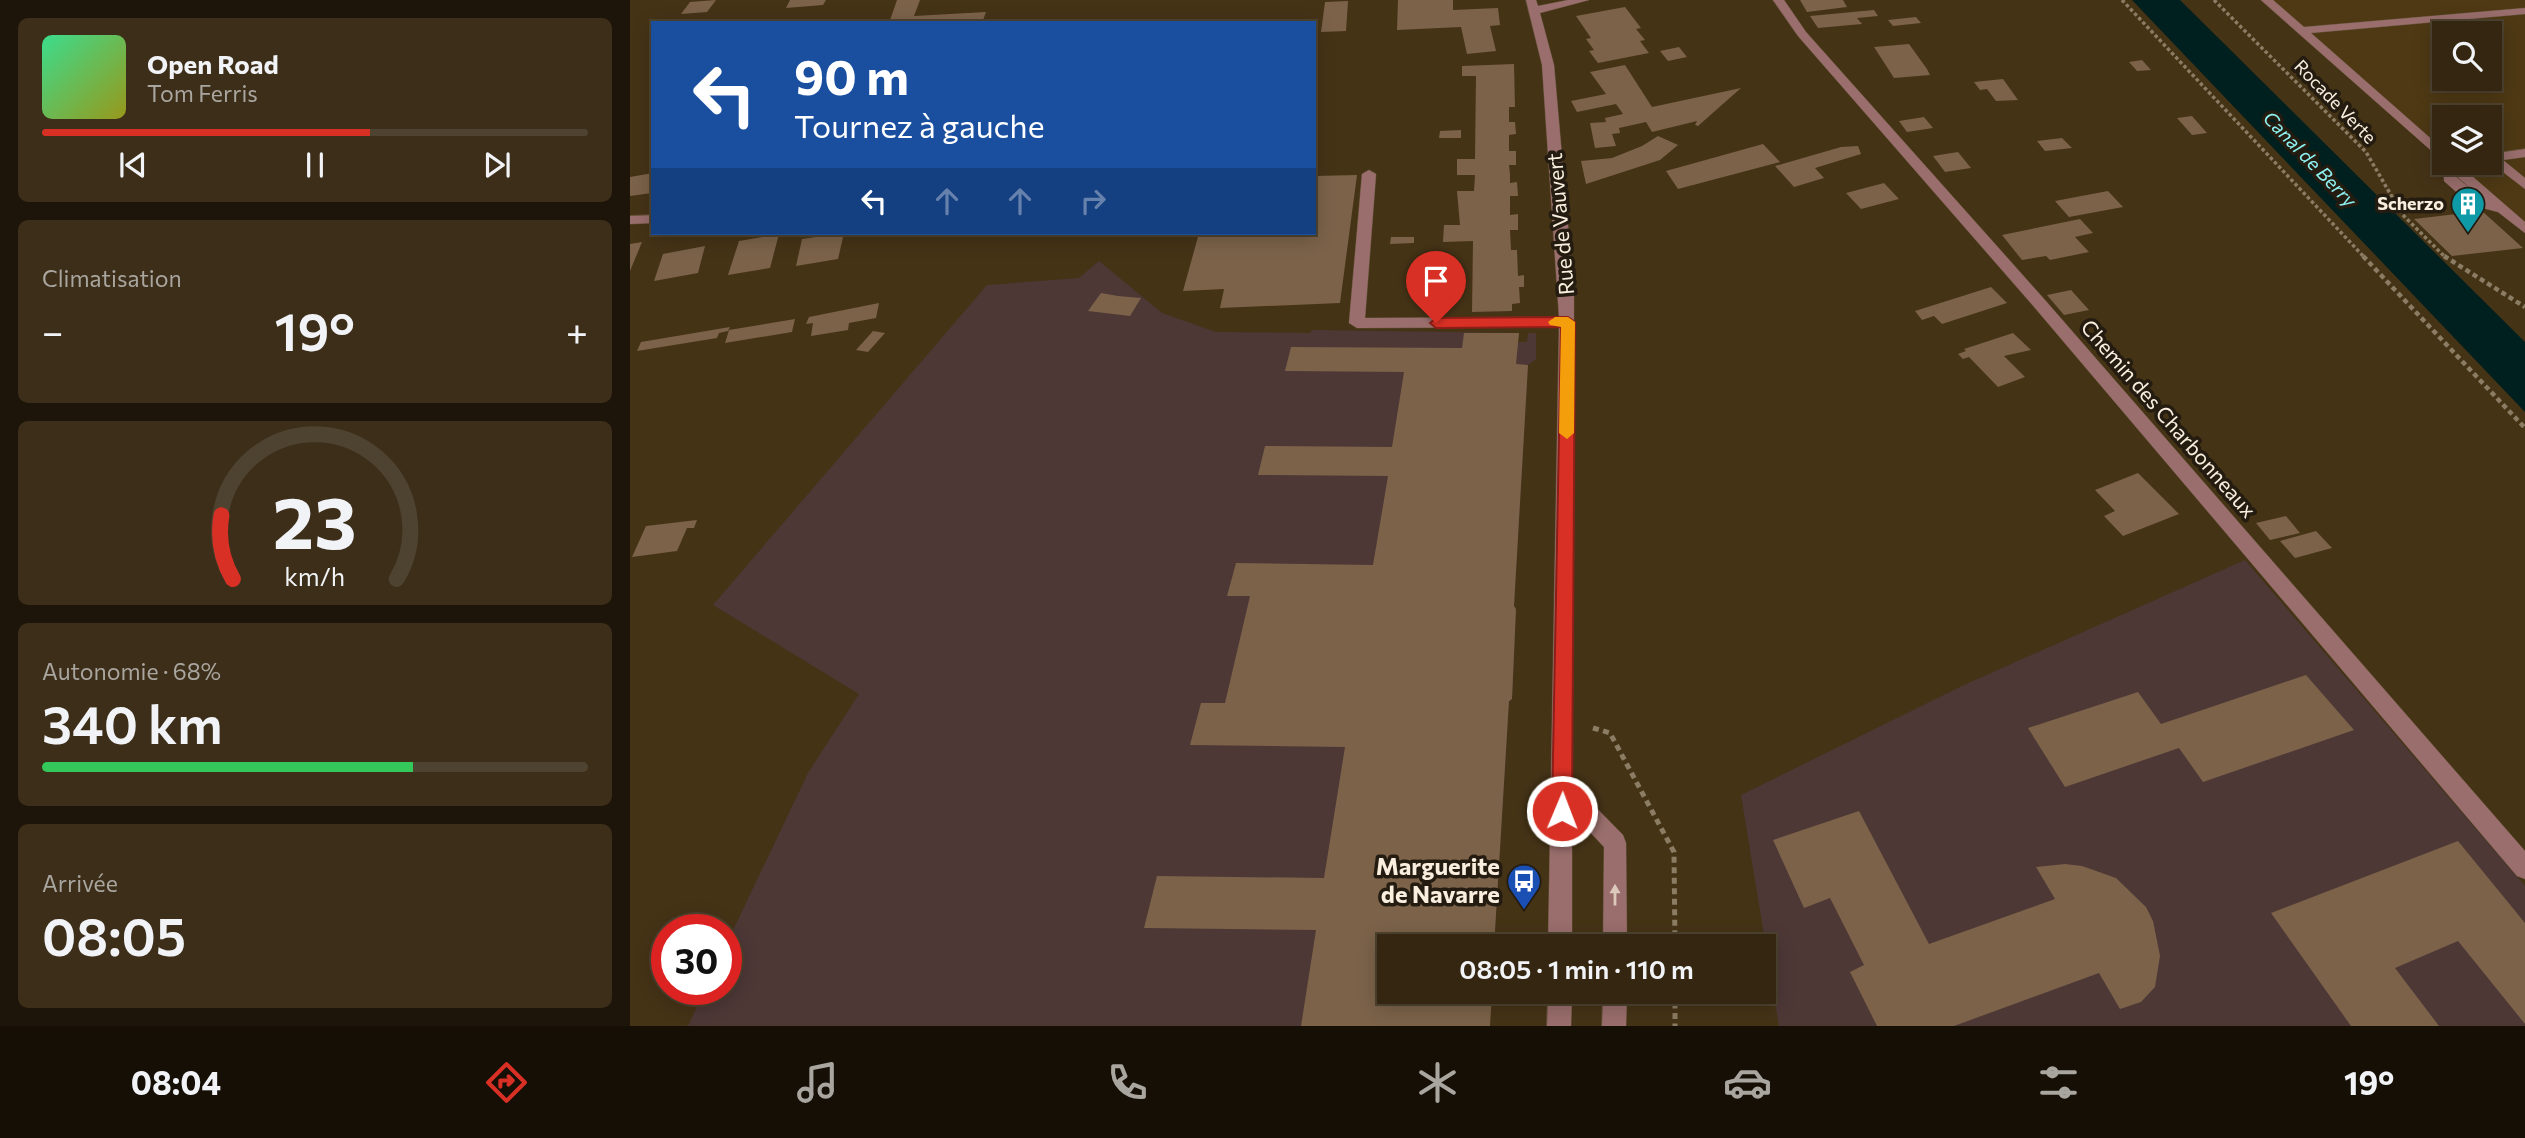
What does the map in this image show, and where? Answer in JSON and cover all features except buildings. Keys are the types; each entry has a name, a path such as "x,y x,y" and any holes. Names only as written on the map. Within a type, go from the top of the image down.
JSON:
{"street":[{"path":"1531,5 1584,0"},
{"name":"Chemin des Charbonneaux","path":"1778,0 1802,34 2040,304 2525,868"},
{"path":"2266,0 2432,147"},
{"name":"Rue de Vauvert","path":"1531,5 1548,65 1568,322 1560,934"},
{"path":"2300,31 2525,10"},
{"path":"2502,156 2525,153"},
{"path":"2502,166 2525,185"},
{"path":"1369,174 1357,323 1568,322"},
{"path":"2446,175 2476,202 2501,208 2525,229"},
{"path":"630,220 651,219"},
{"path":"1562,787 1615,843 1615,934"},
{"path":"1559,1026 1560,1004"},
{"path":"1614,1026 1615,1004"}],"path":[{"path":"2122,0 2525,428"},
{"name":"Rocade Verte","path":"2214,0 2366,152 2403,214 2448,260 2525,306"},
{"path":"1563,718 1610,733 1674,852 1675,934"},
{"path":"1675,1004 1675,1026"}],"shaded area":[{"path":"2265,0 2525,0 2525,229 2464,175 2502,175 2502,105 2432,105 2432,147"},
{"path":"1099,261 1162,313 1216,332 1310,333 1312,330 1519,333 1518,342 1527,342 1528,333 1536,333 1536,359 1528,365 1514,606 1512,699 1509,702 1495,934 1377,934 1377,1004 1425,1004 1490,1026 688,1026 698,1005 742,1005 741,914 808,773 859,694 713,605 987,285 1079,278"},
{"path":"2245,560 2525,886 2525,1026 1779,1026 1775,1004 1776,934 1764,934 1741,795 1964,685"}],"water":[{"name":"Canal de Berry","path":"2132,0 2180,0 2525,342 2525,412"}],"slow traffic":[{"path":"1555,322 1568,322 1567,433"}],"place":[{"name":"Scherzo","path":"2468,234"},
{"name":"Marguerite de Navarre","path":"1524,911"}],"route":[{"path":"1436,323 1568,322 1562,811"}]}
